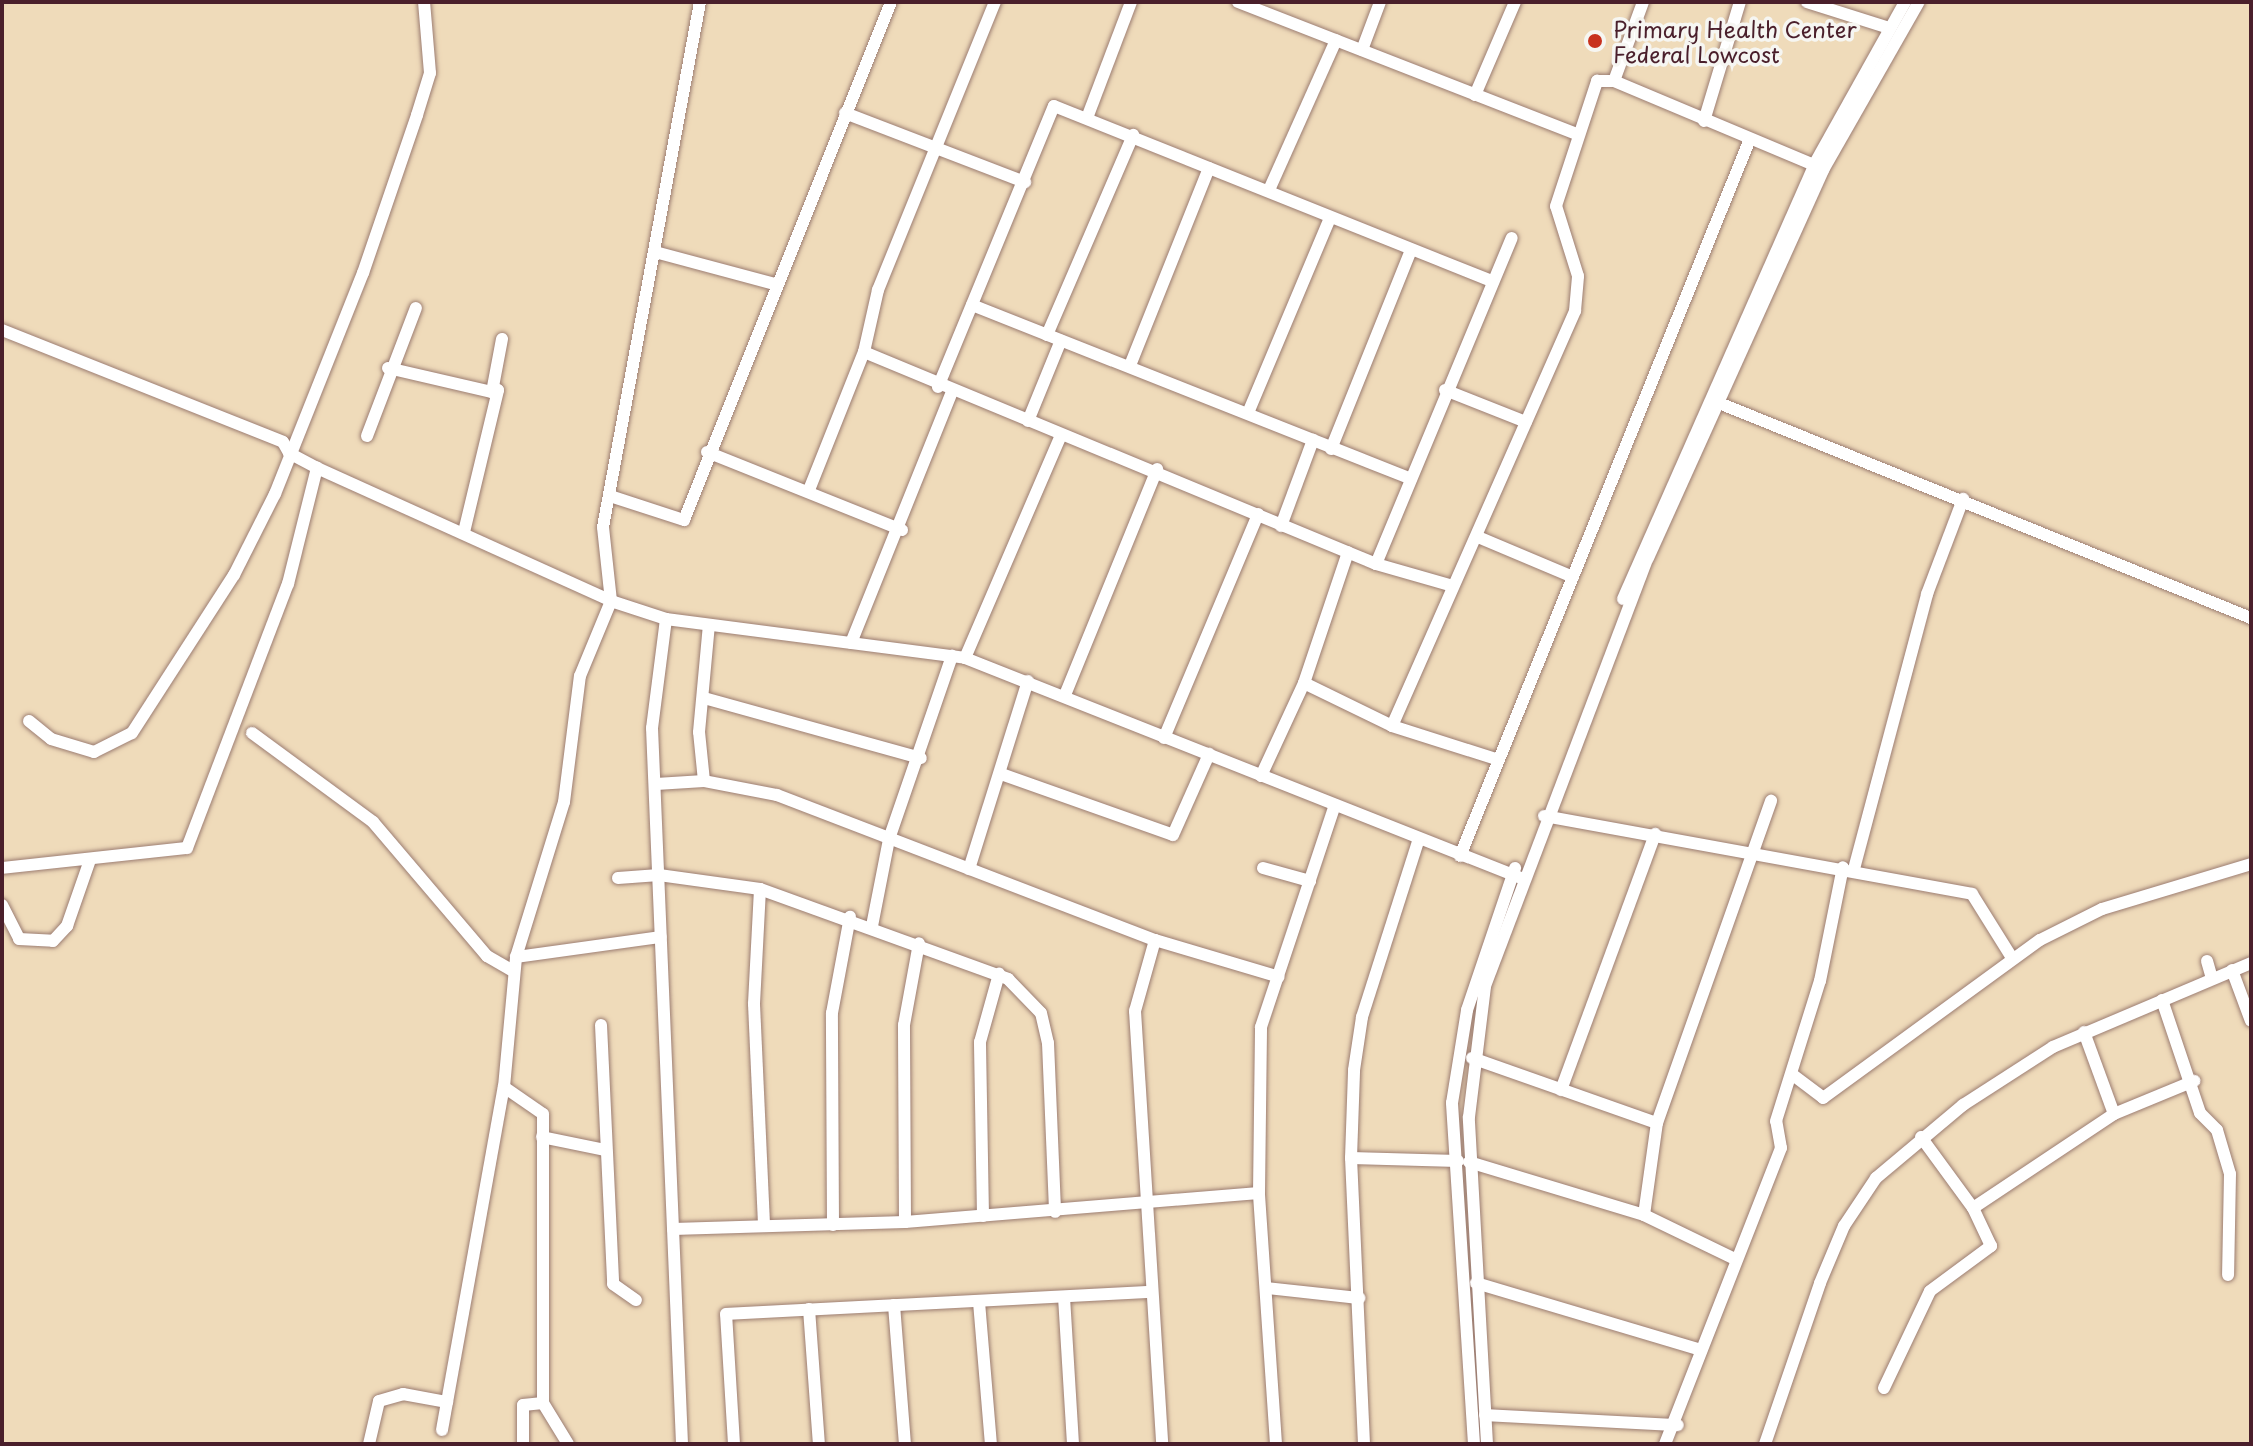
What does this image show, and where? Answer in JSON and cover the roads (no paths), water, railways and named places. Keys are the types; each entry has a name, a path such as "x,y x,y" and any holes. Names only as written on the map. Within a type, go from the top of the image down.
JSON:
{"street":[{"path":"29,721 51,739 94,752 132,733 234,575 289,453 363,273 430,73 424,2"},
{"path":"442,1430 504,1087 513,971 564,802 580,676 611,601 603,527 659,253 700,2"},
{"path":"610,496 684,520 707,452 891,2"},
{"path":"809,490 864,352 878,290 941,148 995,2"},
{"path":"1087,118 1131,2"},
{"path":"1362,50 1380,2"},
{"path":"1475,95 1515,2"},
{"path":"1614,81 1643,2"},
{"path":"1704,121 1740,2"},
{"path":"1807,2 1889,28"},
{"path":"1487,1444 1464,1161 1452,1103 1467,1010 1663,497 1814,165 1905,2"},
{"path":"1474,1444 1464,1161 1472,1058 1485,986 1517,876 1719,403 1823,170 1919,2"},
{"path":"1245,3 1574,133"},
{"path":"1269,190 1336,40"},
{"path":"1392,726 1453,586 1478,537 1575,311 1578,276 1556,206 1574,133 1597,81 1614,81 1814,165"},
{"path":"938,387 1054,106 1133,135 1330,218 1491,281"},
{"path":"845,113 1025,182"},
{"path":"1047,335 1133,135"},
{"path":"1460,856 1750,139"},
{"path":"1131,363 1209,168"},
{"path":"1248,413 1330,218"},
{"path":"1376,564 1445,390 1512,238"},
{"path":"1331,449 1411,250"},
{"path":"659,253 775,284"},
{"path":"972,305 1047,335 1131,363 1331,449 1411,479"},
{"path":"367,436 388,368 416,308"},
{"path":"2,330 167,391 283,442 289,453 317,468 611,601 666,619 958,657 1065,695 1418,842 1517,876"},
{"path":"492,392 502,339"},
{"path":"1028,421 1061,340"},
{"path":"864,352 938,387 1157,469 1281,526 1376,564 1453,586"},
{"path":"388,368 492,392 498,390 464,532"},
{"path":"1445,390 1526,422"},
{"path":"851,643 902,530 952,392"},
{"path":"1719,403 1963,499 2251,618"},
{"path":"872,926 889,839 958,657 1061,435"},
{"path":"1281,526 1313,440"},
{"path":"707,452 809,490 902,530"},
{"path":"2,868 187,848 288,584 317,468"},
{"path":"1065,695 1157,469"},
{"path":"1665,1444 1678,1425 1733,1258 1781,1148 1776,1121 1793,1075 1927,594 1963,499"},
{"path":"1164,738 1258,514"},
{"path":"1478,537 1573,577"},
{"path":"1261,776 1304,683 1348,552"},
{"path":"666,619 652,728 682,1444"},
{"path":"704,781 704,698 709,625"},
{"path":"969,869 1004,775 1028,681"},
{"path":"1304,683 1392,726 1499,760"},
{"path":"704,698 921,758"},
{"path":"252,733 373,822 487,956 513,971"},
{"path":"1004,775 1173,835 1209,754"},
{"path":"656,784 704,781 777,795 1155,940 1279,977"},
{"path":"1750,850 1759,850 1771,801"},
{"path":"1276,1444 1259,1193 1261,1027 1335,805"},
{"path":"1544,816 1849,868 1972,894 2012,958"},
{"path":"1561,1090 1655,834"},
{"path":"1364,1444 1351,1158 1362,1017 1418,842"},
{"path":"1644,1215 1657,1123 1750,850"},
{"path":"2,905 19,939 53,941 67,926 90,860"},
{"path":"1793,1075 1823,1098 2012,958 2102,909 2251,864"},
{"path":"1263,868 1310,881"},
{"path":"618,878 659,875 760,889 850,917 999,974 1034,1003 1048,1043 1055,1212"},
{"path":"760,889 754,1004 764,1226"},
{"path":"833,1225 832,1013 850,917"},
{"path":"516,957 661,937"},
{"path":"1155,940 1135,1011 1150,1292 1162,1444"},
{"path":"905,1222 904,1025 919,943"},
{"path":"2207,961 2212,978"},
{"path":"1765,1444 1844,1226 1876,1178 1921,1137 2010,1072 2084,1032 2251,963"},
{"path":"2232,970 2251,1021"},
{"path":"983,1216 980,1042 999,974"},
{"path":"2162,1000 2230,1174 2228,1275"},
{"path":"601,1025 613,1284 636,1300"},
{"path":"2084,1032 2114,1114"},
{"path":"1472,1058 1657,1123"},
{"path":"1973,1208 2114,1114 2194,1081"},
{"path":"504,1087 540,1106 543,1403 568,1444"},
{"path":"542,1137 605,1150"},
{"path":"1884,1388 1930,1291 1991,1246 1973,1208 1921,1137"},
{"path":"1351,1158 1464,1161 1644,1215 1733,1258"},
{"path":"673,1229 905,1222 1146,1207 1259,1193"},
{"path":"1476,1283 1701,1350"},
{"path":"1267,1288 1359,1298"},
{"path":"734,1444 726,1314 1150,1292"},
{"path":"1064,1297 1073,1444"},
{"path":"979,1302 991,1444"},
{"path":"894,1305 905,1444"},
{"path":"809,1309 819,1444"},
{"path":"369,1444 379,1401 403,1394 447,1402"},
{"path":"523,1444 523,1405 543,1403"},
{"path":"1485,1415 1678,1425"}],"place":[{"name":"Primary Health Center Federal Lowcost","path":"1595,41"}]}
